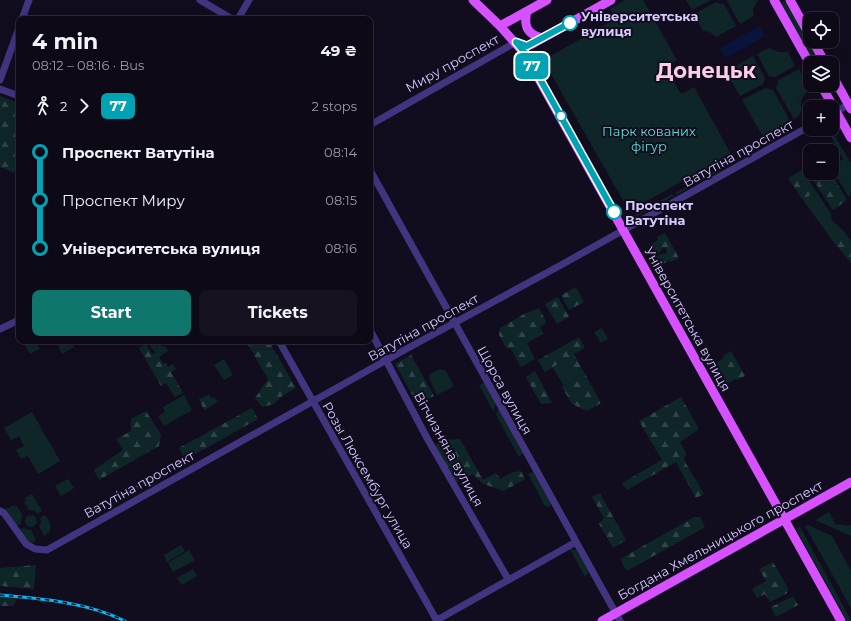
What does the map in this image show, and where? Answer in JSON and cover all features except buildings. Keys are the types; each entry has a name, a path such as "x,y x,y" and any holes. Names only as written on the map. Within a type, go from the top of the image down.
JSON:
{"main road":[{"name":"Університетська вулиця","path":"473,0 516,42 526,54 841,621"},
{"name":"Миру проспект","path":"500,26 547,0"},
{"name":"Миру проспект","path":"516,42 527,46 611,0"},
{"path":"774,0 806,56"},
{"path":"779,0 778,3 780,10"},
{"path":"790,1 803,24"},
{"path":"527,11 525,18 526,27 529,32 535,36 544,38"},
{"path":"839,87 850,106"},
{"path":"839,120 851,138"},
{"name":"Богдана Хмельницького проспект","path":"602,621 618,617 784,519 851,482"}],"street":[{"path":"23,16 29,0"},
{"path":"200,0 227,16"},
{"path":"240,16 249,0"},
{"path":"0,80 16,36"},
{"name":"Миру проспект","path":"373,123 516,42"},
{"path":"0,89 16,95"},
{"path":"839,111 850,106"},
{"name":"Ватутіна проспект","path":"0,511 4,513 26,544 40,550 47,550 312,401 561,265 803,130"},
{"name":"Щорса вулиця","path":"373,175 618,617"},
{"path":"0,330 16,322"},
{"name":"Вітчизняна вулиця","path":"373,335 431,444 508,580"},
{"name":"Розы Люксембург улица","path":"281,344 437,620"},
{"path":"437,620 576,542"}],"green space":[{"name":"Парк кованих фігур","path":"625,0 643,0 677,60 665,67 681,94 694,87 731,154 629,211 543,60 616,19 610,9"},
{"path":"686,0 711,0 692,10"},
{"path":"758,0 753,9 754,16 740,24 727,1"},
{"path":"783,1 787,3 803,31 803,44 781,5"},
{"path":"716,2 724,4 736,26 716,37 710,32 703,31 694,14"},
{"path":"769,48 779,52 788,52 795,66 775,77 769,76 757,54"},
{"path":"805,48 812,48 817,56 810,56"},
{"path":"753,56 765,78 763,84 740,96 729,77 733,71 732,68"},
{"path":"799,69 803,76 803,92 806,92 801,103 802,109 799,116 794,119 776,88 778,83 777,81"},
{"path":"765,88 773,90 790,121 763,137 742,100"},
{"path":"0,96 16,102 16,166 14,173 0,167"},
{"path":"835,136 851,163 851,192 849,197 838,180 839,159 841,161 843,159 839,152 839,144 835,144 831,137"},
{"path":"725,165 726,167 676,195 675,193"},
{"path":"802,170 803,180 809,180 816,191 803,200 788,178"},
{"path":"813,180 835,180 847,200 833,210"},
{"path":"816,191 831,214 832,221 842,229 832,240 803,200"},
{"path":"672,194 674,196 634,218 633,216"},
{"path":"842,229 851,241 851,263 832,240"},
{"path":"665,233 679,258 671,262 670,260 660,266 656,257 661,254 666,254 667,250 662,248 660,252 654,255 649,245 658,240 657,237"},
{"path":"576,287 584,302 569,310 561,295"},
{"path":"558,297 569,317 557,324 545,304"},
{"path":"539,308 546,321 545,324 540,327 543,334 527,343 535,359 521,367 511,349 506,348 499,335 500,328 524,314"},
{"path":"602,328 608,339 601,343 594,332"},
{"path":"579,337 585,348 574,354 601,403 587,411 572,404 562,387 577,378 566,359 545,372 538,360"},
{"path":"28,344 37,344 40,349 30,354 25,346"},
{"path":"62,344 72,344 74,347 62,354 58,346"},
{"path":"146,344 152,354 165,346 168,351 159,357 163,364 166,363 168,367 173,364 176,369 171,372 183,393 175,397 166,383 161,386 139,348"},
{"path":"149,344 161,344 163,348 155,353"},
{"path":"248,344 271,344 296,388 282,396 274,404 262,407 255,398 268,379"},
{"path":"731,351 745,376 726,384 715,364"},
{"path":"411,355 434,396 418,405 395,364"},
{"path":"224,359 233,375 224,380 214,365"},
{"path":"566,359 577,378 564,386 552,366"},
{"path":"440,369 446,371 454,386 437,395 429,378 430,374"},
{"path":"535,371 552,403 541,404 526,377"},
{"path":"484,383 496,404 493,411 479,385"},
{"path":"209,394 211,398 214,397 218,402 204,410 199,399"},
{"path":"184,395 192,410 164,426 158,416 165,412 163,407"},
{"path":"681,397 699,429 680,442 686,453 684,460 704,494 696,498 676,462 627,490 622,483 662,460 639,421"},
{"path":"498,407 523,454 519,457 496,415"},
{"path":"252,408 258,419 185,460 179,448"},
{"path":"146,411 161,435 159,446 99,480 94,470 123,450 116,439 131,431 131,419"},
{"path":"32,412 60,461 38,474 28,456 21,459 16,450 24,446 19,436 11,440 4,428"},
{"path":"460,439 483,480 496,473 500,479 513,472 521,471 525,479 504,491 483,484 473,474 455,483 434,446 444,440"},
{"path":"180,461 182,464 113,503 111,500"},
{"path":"533,472 551,503 550,507 545,506 528,474"},
{"path":"68,479 74,488 61,496 55,486"},
{"path":"600,493 626,540 613,548 599,524 604,518 592,497"},
{"path":"32,494 42,511 38,514 35,511 29,510 24,502 26,501 25,498"},
{"path":"14,505 15,507 17,506 22,515 21,524 16,526 6,509"},
{"path":"829,512 836,525 851,525 851,536 815,520"},
{"path":"31,515 35,517 37,521 35,525 31,527 27,525 25,521 27,517"},
{"path":"45,515 50,523 51,530 44,536 39,526 41,523 40,518"},
{"path":"694,517 700,517 705,527 627,571 620,559"},
{"path":"808,525 832,536 851,571 851,608 805,526"},
{"path":"800,527 851,621 847,621 796,529"},
{"path":"23,528 31,530 36,540 32,543 28,542 19,530"},
{"path":"181,545 185,551 167,562 164,555"},
{"path":"570,549 576,550 589,572 585,577"},
{"path":"189,550 195,560 173,572 168,563"},
{"path":"773,562 788,588 787,593 770,602 765,594 757,598 752,589 766,581 759,569"},
{"path":"36,565 34,589 0,586 0,568"},
{"path":"193,569 197,576 182,585 177,578"},
{"path":"0,595 19,597 13,606 0,606"},
{"path":"793,596 798,605 776,617 771,607"}],"water":[{"path":"759,26 765,36 726,58 720,48"}],"railway":[{"path":"0,595 80,605 95,609 125,621"}],"bus line":[{"name":"77","path":"570,23 527,46 516,42 526,54 614,212"}],"place":[{"name":"Університетська вулиця","path":"570,23"},
{"name":"Проспект Ватутіна","path":"614,212"}],"district":[{"name":"Донецьк","path":"706,71"}]}
